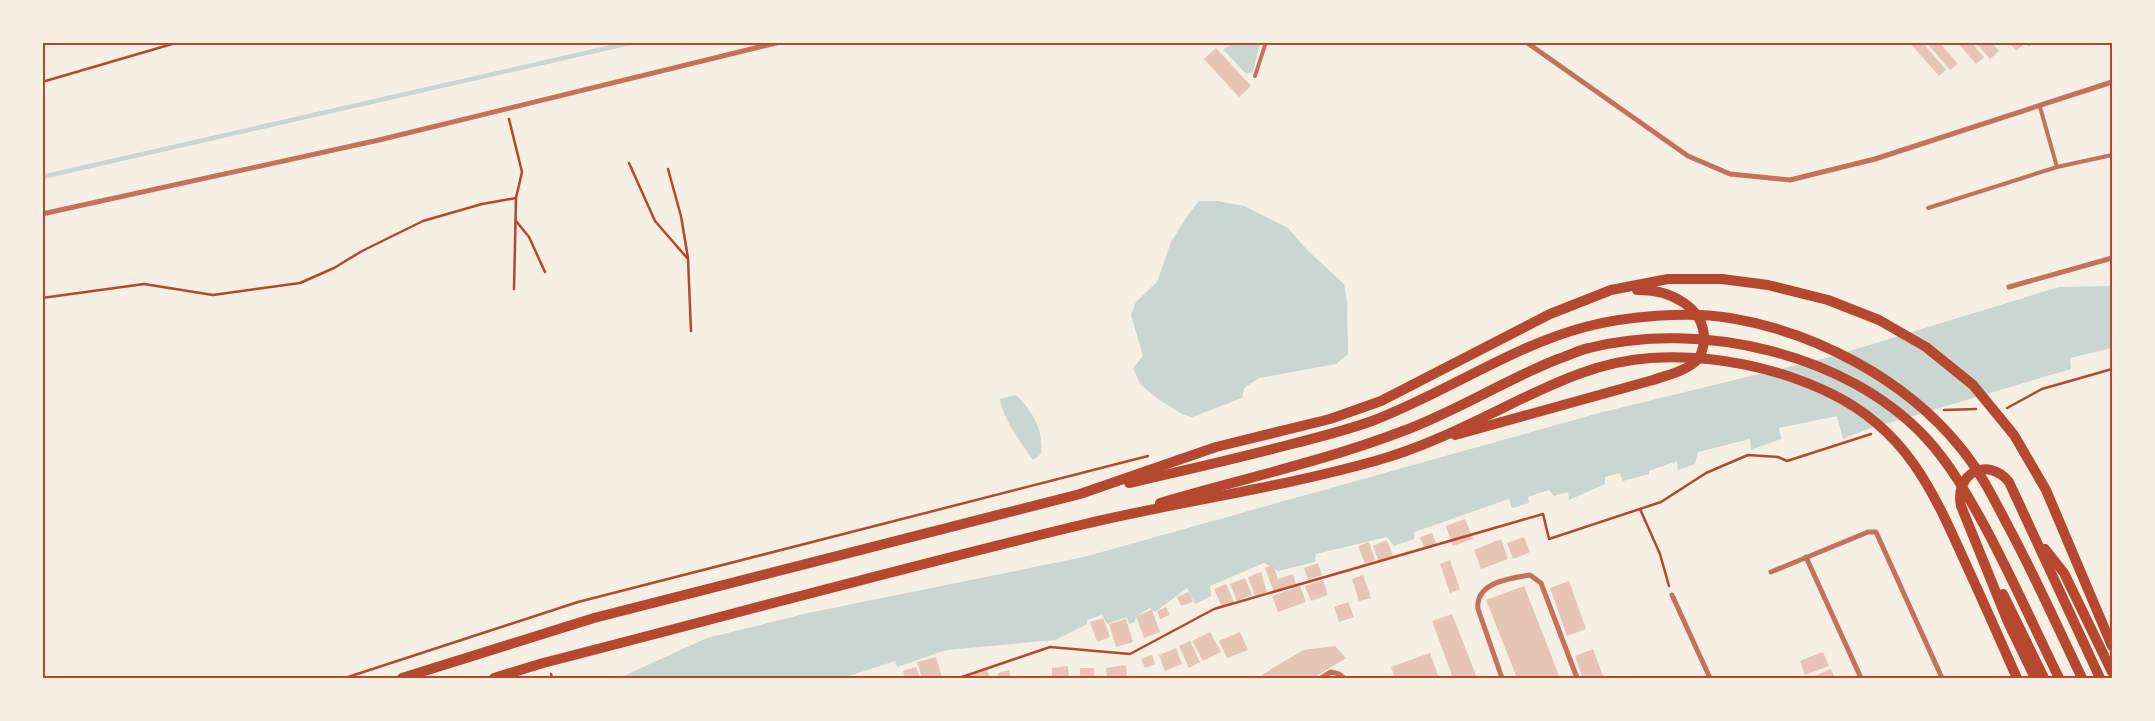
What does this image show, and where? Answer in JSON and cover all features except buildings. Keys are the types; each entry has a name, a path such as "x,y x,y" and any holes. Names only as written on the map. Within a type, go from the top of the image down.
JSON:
{"main road":[{"path":"1080,494 1216,447 1330,419 1381,401 1550,314 1611,290 1668,279 1722,278 1768,285 1828,300 1879,320 1926,347 1972,385 2014,435 2046,490 2112,646"},
{"path":"1427,442 1653,380 1682,371 1697,361 1703,349 1703,328 1702,323 1686,303 1667,294 1648,290 1611,290"},
{"path":"402,678 594,618 1080,494 1219,463 1354,428 1389,415 1519,352 1585,327 1662,315 1729,318 1781,330 1826,348 1879,376 1923,409 1960,446 1987,486 2018,544 2082,678"},
{"path":"494,678 543,663 1088,524 1358,447 1406,430 1525,372 1589,348 1663,337 1709,338 1766,349 1818,367 1858,387 1890,408 1925,437 1958,478 1998,552 2058,678"},
{"path":"1088,524 1333,472 1381,459 1427,442 1570,376 1605,364 1651,358 1697,358 1750,365 1800,380 1833,394 1860,410 1909,455 1933,492 2017,678"},
{"path":"2035,678 2008,622 1961,506 1960,488 1968,477 1979,470 1998,472 2009,482 2100,678"},
{"path":"1961,506 2044,678"},
{"path":"2034,534 2064,573 2112,672"}],"street":[{"path":"42,214 379,140 780,42"},
{"path":"1526,42 1688,156 1730,174 1790,180 1875,159 2040,107 2112,82"},
{"path":"2009,288 2112,258"},
{"path":"1771,572 1868,532 1876,532 1942,678"},
{"path":"1806,557 1861,678"},
{"path":"1502,678 1478,609 1477,599 1482,591 1500,581 1530,575 1541,583 1577,678"},
{"path":"1672,595 1710,678"},
{"path":"1321,678 1331,672 1339,674 1344,678"}],"lane":[{"path":"1256,76 1266,42"},
{"path":"2040,107 2057,167"},
{"path":"1928,208 2057,167 2112,155"}],"path":[{"path":"42,82 178,42"},
{"path":"507,109 522,172 516,198 514,289"},
{"path":"629,163 655,221 688,259"},
{"path":"668,169 681,216 688,259 691,331"},
{"path":"42,298 144,284 213,295 300,283 334,268 362,250 423,221 482,204 516,198"},
{"path":"516,220 528,237 545,272"},
{"path":"1999,408 2008,408 2042,389 2112,369"},
{"path":"2002,404 2008,411"},
{"path":"1936,411 1980,409"},
{"path":"960,678 1050,647 1130,654 1214,609 1543,514 1549,539 1661,502 1706,473 1748,455 1778,457 1787,461 1877,432 1869,428"},
{"path":"345,678 578,602 1155,454"},
{"path":"1640,509 1660,554 1672,595"},
{"path":"551,674 552,678"}],"shaded area":[{"path":"1235,43 1260,43 1253,72 1246,74 1223,49"},
{"path":"1199,201 1218,201 1244,206 1288,228 1308,251 1344,284 1347,301 1348,354 1336,364 1259,378 1244,388 1242,398 1192,417 1182,414 1158,399 1140,384 1133,368 1143,356 1131,315 1136,302 1157,282 1171,242"},
{"path":"2112,286 2112,348 2070,358 2071,369 1865,430 1843,439 1837,416 1779,428 1781,439 1751,450 1750,439 1698,452 1695,464 1678,470 1677,461 1649,471 1649,474 1623,481 1620,473 1605,477 1605,484 1569,500 1568,492 1554,496 1549,490 1528,497 1529,503 1512,508 1509,499 1414,532 1414,539 1394,546 1387,537 1316,554 1315,562 1278,571 1264,563 1210,586 1211,596 1195,604 1187,588 1155,612 1150,608 1136,616 1135,622 1129,624 1127,617 1107,624 1102,615 1087,620 1087,624 1055,640 946,650 897,667 895,661 843,678 619,678 707,638 808,613 1084,557 1603,412 1830,357 2059,287"},
{"path":"1016,395 1032,414 1041,436 1041,454 1033,460 1013,431 1002,407 1000,399"}],"waterway":[{"path":"42,177 634,42"}]}
